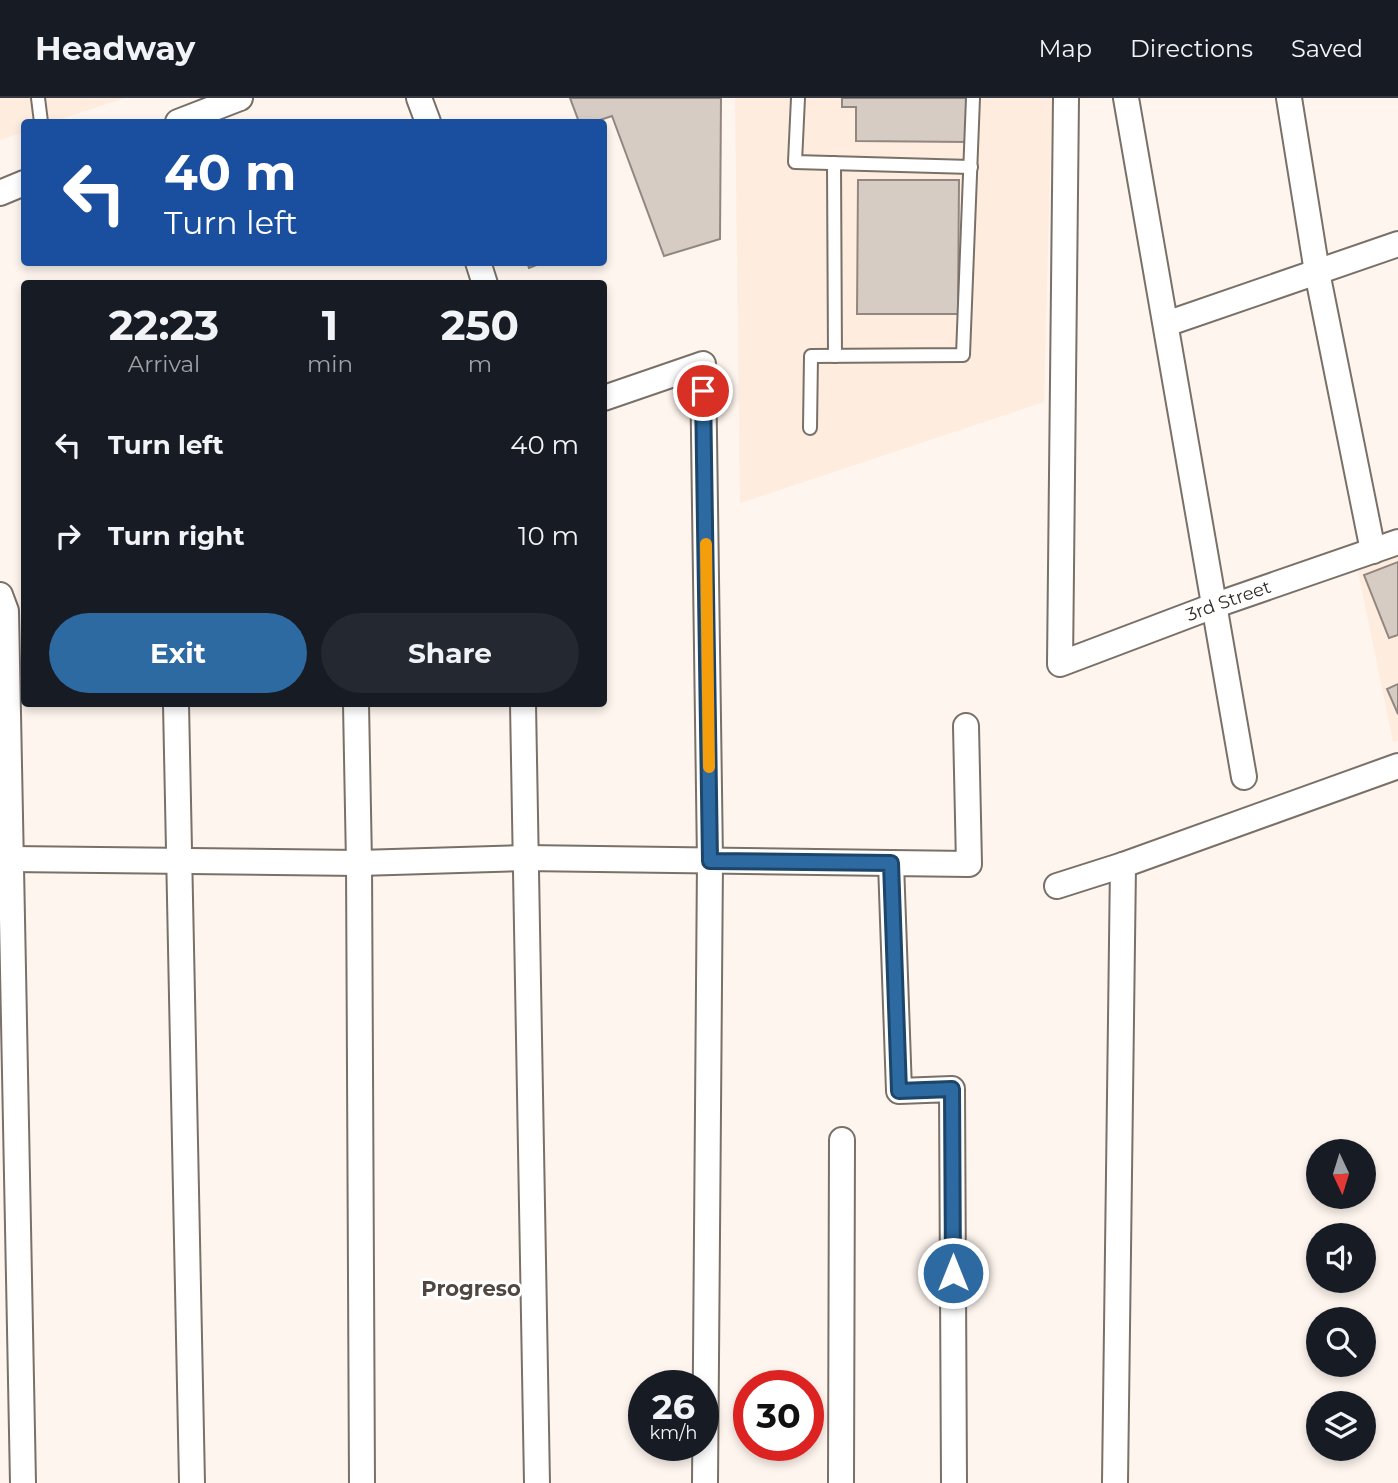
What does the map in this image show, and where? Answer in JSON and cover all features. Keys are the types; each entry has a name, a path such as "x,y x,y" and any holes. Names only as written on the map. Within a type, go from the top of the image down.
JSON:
{"street":[{"path":"186,119 240,98"},
{"path":"419,98 427,119"},
{"name":"3rd Street","path":"1066,98 1060,664 1216,605 1398,542"},
{"path":"1126,98 1244,777"},
{"path":"1289,98 1317,272 1373,551"},
{"path":"0,193 21,184"},
{"path":"1166,324 1398,244"},
{"path":"607,397 703,363 710,861 705,1483"},
{"path":"8,606 23,1483"},
{"path":"176,707 192,1483"},
{"path":"356,707 362,1483"},
{"path":"523,707 537,1483"},
{"path":"11,859 359,863 526,858 969,864 966,726"},
{"path":"1057,886 1398,766"},
{"path":"891,863 899,1091 952,1089 954,1483"},
{"path":"1115,1483 1123,865"},
{"path":"841,1483 842,1140"}],"lane":[{"path":"38,98 41,119"},
{"path":"798,98 795,162 971,167"},
{"path":"810,428 811,356 963,355 973,98"},
{"path":"834,163 835,356"}],"shaded area":[{"path":"0,98 125,98 61,119 21,119 21,133 0,140"},
{"path":"735,98 1052,98 1044,402 740,503"},
{"path":"1398,557 1398,741 1393,742 1358,571"}],"building":[{"path":"570,98 721,98 720,239 664,256 612,116 603,119 578,119"},
{"path":"842,98 967,98 967,142 856,141 856,107 842,107"},
{"path":"858,180 959,180 958,314 857,314"},
{"path":"1398,562 1398,635 1389,638 1364,575"},
{"path":"1398,684 1398,714 1387,689"}],"slow traffic":[{"path":"706,544 709,767"}],"district":[{"name":"Progreso","path":"471,1289"}],"route":[{"path":"703,391 710,861 891,863 899,1091 952,1089 953,1273"}]}
